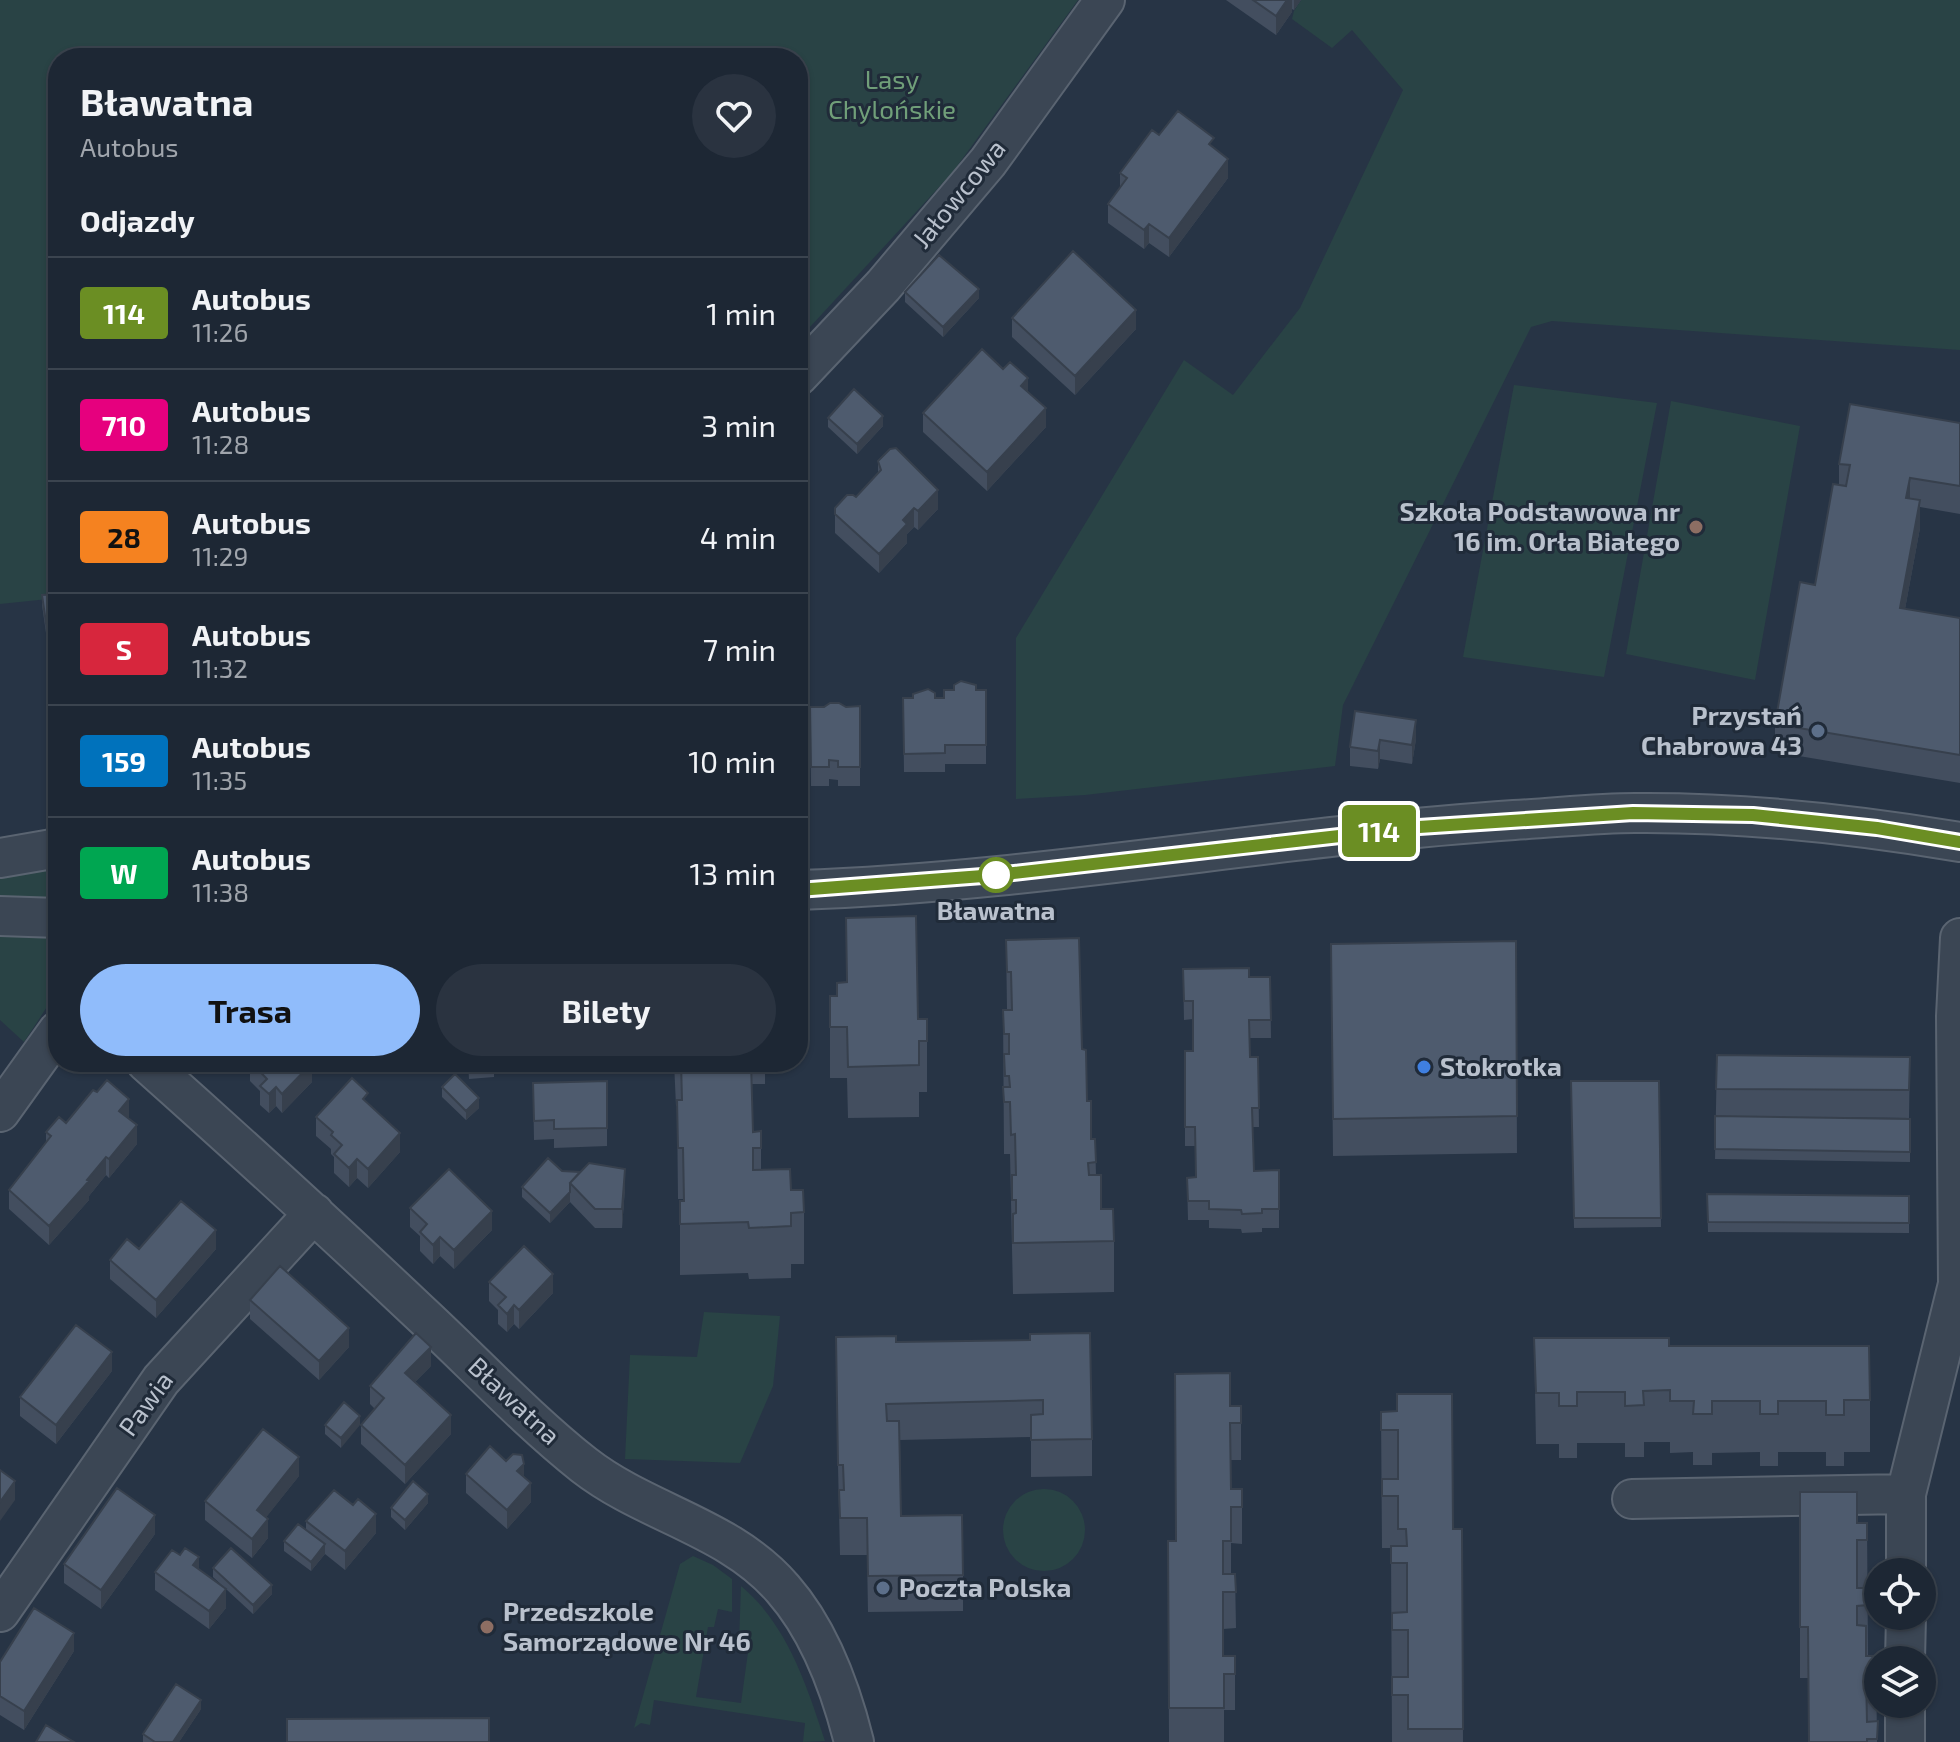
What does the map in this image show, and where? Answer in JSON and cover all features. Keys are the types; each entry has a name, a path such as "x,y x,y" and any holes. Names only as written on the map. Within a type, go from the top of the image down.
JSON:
{"street":[{"name":"Jałowcowa","path":"808,365 883,286 988,162 1105,0"},
{"path":"808,889 996,875 1419,827 1633,813 1753,815 1877,828 1960,842"},
{"path":"0,858 48,850"},
{"path":"0,916 48,918"},
{"path":"1906,1558 1906,1494 1958,1284 1956,1016 1960,938"},
{"path":"0,1112 48,1045"},
{"name":"Bławatna","path":"157,1072 314,1213 584,1465 643,1503 741,1550 773,1578 784,1589 821,1650 838,1689 854,1742"},
{"name":"Pawia","path":"0,1612 161,1380 314,1213"},
{"path":"1632,1499 1906,1494"},
{"path":"1905,1718 1905,1742"}],"green space":[{"name":"Lasy Chylońskie","path":"0,0 1078,0 952,173 808,329 808,48 48,48 48,599 0,604"},
{"path":"1301,0 1960,0 1960,350 1552,321 1531,327 1343,705 1335,766 1085,795 1016,799 1016,638 1184,360 1233,395 1300,308 1403,90 1352,30 1332,48 1292,19"},
{"path":"1514,385 1657,403 1604,677 1463,657"},
{"path":"1671,401 1800,426 1755,680 1626,654"},
{"path":"48,864 48,898 0,899 0,874"},
{"path":"0,929 48,936 48,1005 24,1042 0,1020"},
{"path":"704,1312 780,1316 773,1386 740,1463 625,1459 630,1355 697,1357"},
{"path":"1044,1489 1060,1492 1073,1501 1082,1514 1085,1530 1082,1546 1073,1559 1060,1568 1044,1571 1028,1568 1015,1559 1006,1546 1003,1530 1006,1514 1015,1501 1028,1492"},
{"path":"693,1556 713,1565 732,1579 732,1612 718,1609 714,1627 708,1627 696,1697 741,1703 749,1645 739,1642 741,1586 771,1619 794,1657 825,1741 803,1742 805,1723 654,1700 650,1725 641,1723 634,1728 680,1564"}],"building":[{"path":"1253,0 1287,0 1276,16"},
{"path":"1178,111 1214,138 1209,144 1228,159 1169,238 1149,224 1144,230 1108,204 1127,178 1120,173 1152,130 1159,135"},
{"path":"1073,251 1136,310 1075,376 1012,318"},
{"path":"939,255 979,289 943,327 905,292"},
{"path":"982,349 1003,369 1010,362 1028,378 1021,386 1046,408 987,472 923,413"},
{"path":"854,389 883,416 857,444 828,418"},
{"path":"1850,404 1960,423 1960,486 1910,478 1906,498 1920,500 1900,608 1960,618 1960,755 1775,724 1800,582 1815,585 1833,484 1846,486 1850,465 1839,464"},
{"path":"896,448 938,490 918,511 914,508 903,520 907,524 879,554 835,514 835,508 847,495 856,497 881,470 878,461 890,449"},
{"path":"42,595 48,595 48,630 47,630"},
{"path":"961,681 976,685 976,690 986,690 986,745 945,745 945,753 904,754 903,698 913,698 913,694 928,689 935,693 935,698 944,698 944,690 954,690 954,685"},
{"path":"830,703 860,706 860,767 838,767 838,761 829,760 829,767 811,767 810,707 824,707"},
{"path":"1355,711 1416,720 1412,745 1380,740 1378,751 1350,747"},
{"path":"916,916 918,1019 927,1019 927,1041 919,1041 919,1065 848,1067 847,1027 830,1027 830,996 837,996 837,983 847,982 846,918"},
{"path":"1079,938 1082,1049 1086,1050 1087,1101 1091,1101 1091,1139 1095,1139 1096,1162 1088,1163 1089,1175 1101,1175 1101,1209 1113,1209 1114,1241 1013,1243 1013,1214 1016,1213 1016,1200 1012,1200 1012,1175 1016,1175 1015,1134 1011,1135 1010,1102 1004,1102 1003,1087 1010,1087 1009,1076 1005,1076 1004,1054 1009,1054 1009,1034 1004,1034 1003,1010 1012,1010 1006,940"},
{"name":"Stokrotka","path":"1516,941 1517,1116 1333,1119 1331,944"},
{"path":"1249,968 1249,977 1270,977 1271,1020 1249,1020 1250,1057 1258,1057 1259,1108 1252,1108 1254,1171 1279,1170 1279,1209 1242,1214 1241,1210 1209,1209 1209,1201 1188,1201 1187,1178 1196,1177 1195,1127 1185,1127 1185,1051 1193,1051 1193,1001 1184,1001 1183,969"},
{"path":"1717,1055 1910,1057 1909,1090 1716,1089"},
{"path":"260,1072 303,1072 282,1094 276,1087 269,1094 260,1086 267,1079"},
{"path":"681,1072 751,1072 753,1132 761,1131 761,1148 753,1148 753,1170 790,1169 791,1190 803,1190 804,1212 791,1213 791,1226 749,1228 748,1222 680,1224 680,1201 684,1201 683,1148 678,1148 677,1100 682,1100"},
{"path":"455,1074 479,1098 466,1111 442,1087"},
{"path":"352,1078 368,1093 363,1099 400,1133 368,1169 357,1159 349,1168 334,1154 342,1145 316,1117"},
{"path":"107,1080 129,1099 119,1111 137,1125 49,1226 9,1190 51,1136 46,1132 59,1117 66,1123 93,1090 97,1092"},
{"path":"607,1081 607,1128 554,1129 554,1120 534,1121 533,1083"},
{"path":"1571,1081 1659,1081 1661,1218 1574,1218"},
{"path":"1715,1116 1910,1119 1910,1152 1715,1149"},
{"path":"548,1158 562,1171 580,1172 570,1183 570,1192 550,1213 522,1187"},
{"path":"589,1163 625,1169 622,1209 595,1209 570,1183"},
{"path":"449,1169 492,1211 454,1250 440,1237 433,1245 420,1232 427,1224 410,1208"},
{"path":"1707,1194 1909,1196 1909,1223 1708,1222"},
{"path":"181,1201 216,1230 156,1300 110,1260 127,1239 139,1249"},
{"path":"524,1246 553,1274 519,1310 514,1305 507,1314 498,1305 506,1297 489,1282"},
{"path":"280,1266 349,1328 319,1361 250,1300"},
{"path":"76,1325 112,1352 56,1425 20,1397"},
{"path":"416,1333 431,1347 405,1373 451,1415 405,1465 361,1425 384,1398 370,1386"},
{"path":"1090,1333 1092,1439 1031,1440 1031,1415 1043,1414 1043,1400 886,1404 887,1421 899,1421 901,1516 962,1515 963,1575 868,1576 867,1518 840,1518 839,1490 844,1490 843,1465 838,1465 836,1337 896,1336 896,1342 1030,1340 1030,1334"},
{"path":"1534,1338 1669,1338 1669,1346 1869,1346 1870,1400 1844,1400 1844,1415 1826,1415 1826,1401 1778,1401 1778,1414 1760,1414 1760,1401 1712,1401 1712,1414 1693,1414 1694,1401 1670,1401 1670,1390 1643,1391 1644,1405 1625,1406 1625,1392 1577,1392 1577,1406 1559,1406 1559,1393 1536,1393"},
{"path":"1230,1373 1230,1406 1241,1406 1241,1423 1230,1423 1231,1489 1242,1489 1242,1507 1231,1507 1231,1541 1223,1541 1223,1574 1235,1574 1236,1592 1223,1592 1223,1656 1235,1656 1235,1674 1224,1674 1224,1708 1169,1708 1168,1541 1176,1541 1175,1374"},
{"path":"1397,1394 1452,1394 1453,1529 1462,1529 1463,1729 1408,1729 1408,1695 1392,1695 1392,1677 1408,1677 1408,1630 1392,1630 1392,1613 1407,1612 1407,1563 1391,1563 1391,1546 1407,1546 1406,1529 1398,1529 1398,1496 1382,1496 1382,1479 1398,1479 1398,1430 1381,1430 1381,1412 1397,1411"},
{"path":"344,1402 360,1416 341,1438 325,1425"},
{"path":"263,1429 299,1457 257,1510 268,1519 252,1539 205,1501"},
{"path":"490,1446 506,1461 513,1454 522,1455 524,1464 517,1471 531,1483 507,1510 466,1474"},
{"path":"0,1470 15,1481 0,1502"},
{"path":"413,1481 428,1494 405,1520 391,1508"},
{"path":"117,1488 155,1515 101,1590 64,1564"},
{"path":"334,1490 353,1505 358,1499 376,1514 345,1551 306,1521"},
{"path":"1800,1492 1857,1492 1857,1523 1867,1523 1867,1540 1857,1540 1857,1588 1864,1588 1864,1605 1857,1606 1857,1625 1864,1626 1866,1630 1864,1718 1867,1722 1878,1721 1877,1739 1867,1739 1867,1742 1809,1742 1808,1627 1800,1627"},
{"path":"298,1524 325,1544 311,1562 284,1541"},
{"path":"185,1548 199,1557 193,1565 226,1589 209,1611 155,1572 172,1550 180,1555"},
{"path":"231,1548 272,1585 253,1605 213,1568"},
{"path":"34,1608 74,1633 24,1711 0,1696 0,1662"},
{"path":"176,1684 201,1700 173,1742 155,1742 143,1734"},
{"path":"489,1718 489,1742 287,1742 287,1719"},
{"path":"46,1725 74,1742 36,1742"}],"bus line":[{"name":"114","path":"808,889 996,875 1419,827 1633,813 1753,815 1877,828 1960,842"}],"place":[{"name":"Szkoła Podstawowa nr 16 im. Orła Białego","path":"1696,527"},
{"name":"Przystań Chabrowa 43","path":"1818,731"},
{"name":"Bławatna","path":"996,875"},
{"name":"Stokrotka","path":"1424,1067"},
{"name":"Poczta Polska","path":"883,1588"},
{"name":"Przedszkole Samorządowe Nr 46","path":"487,1627"}]}
